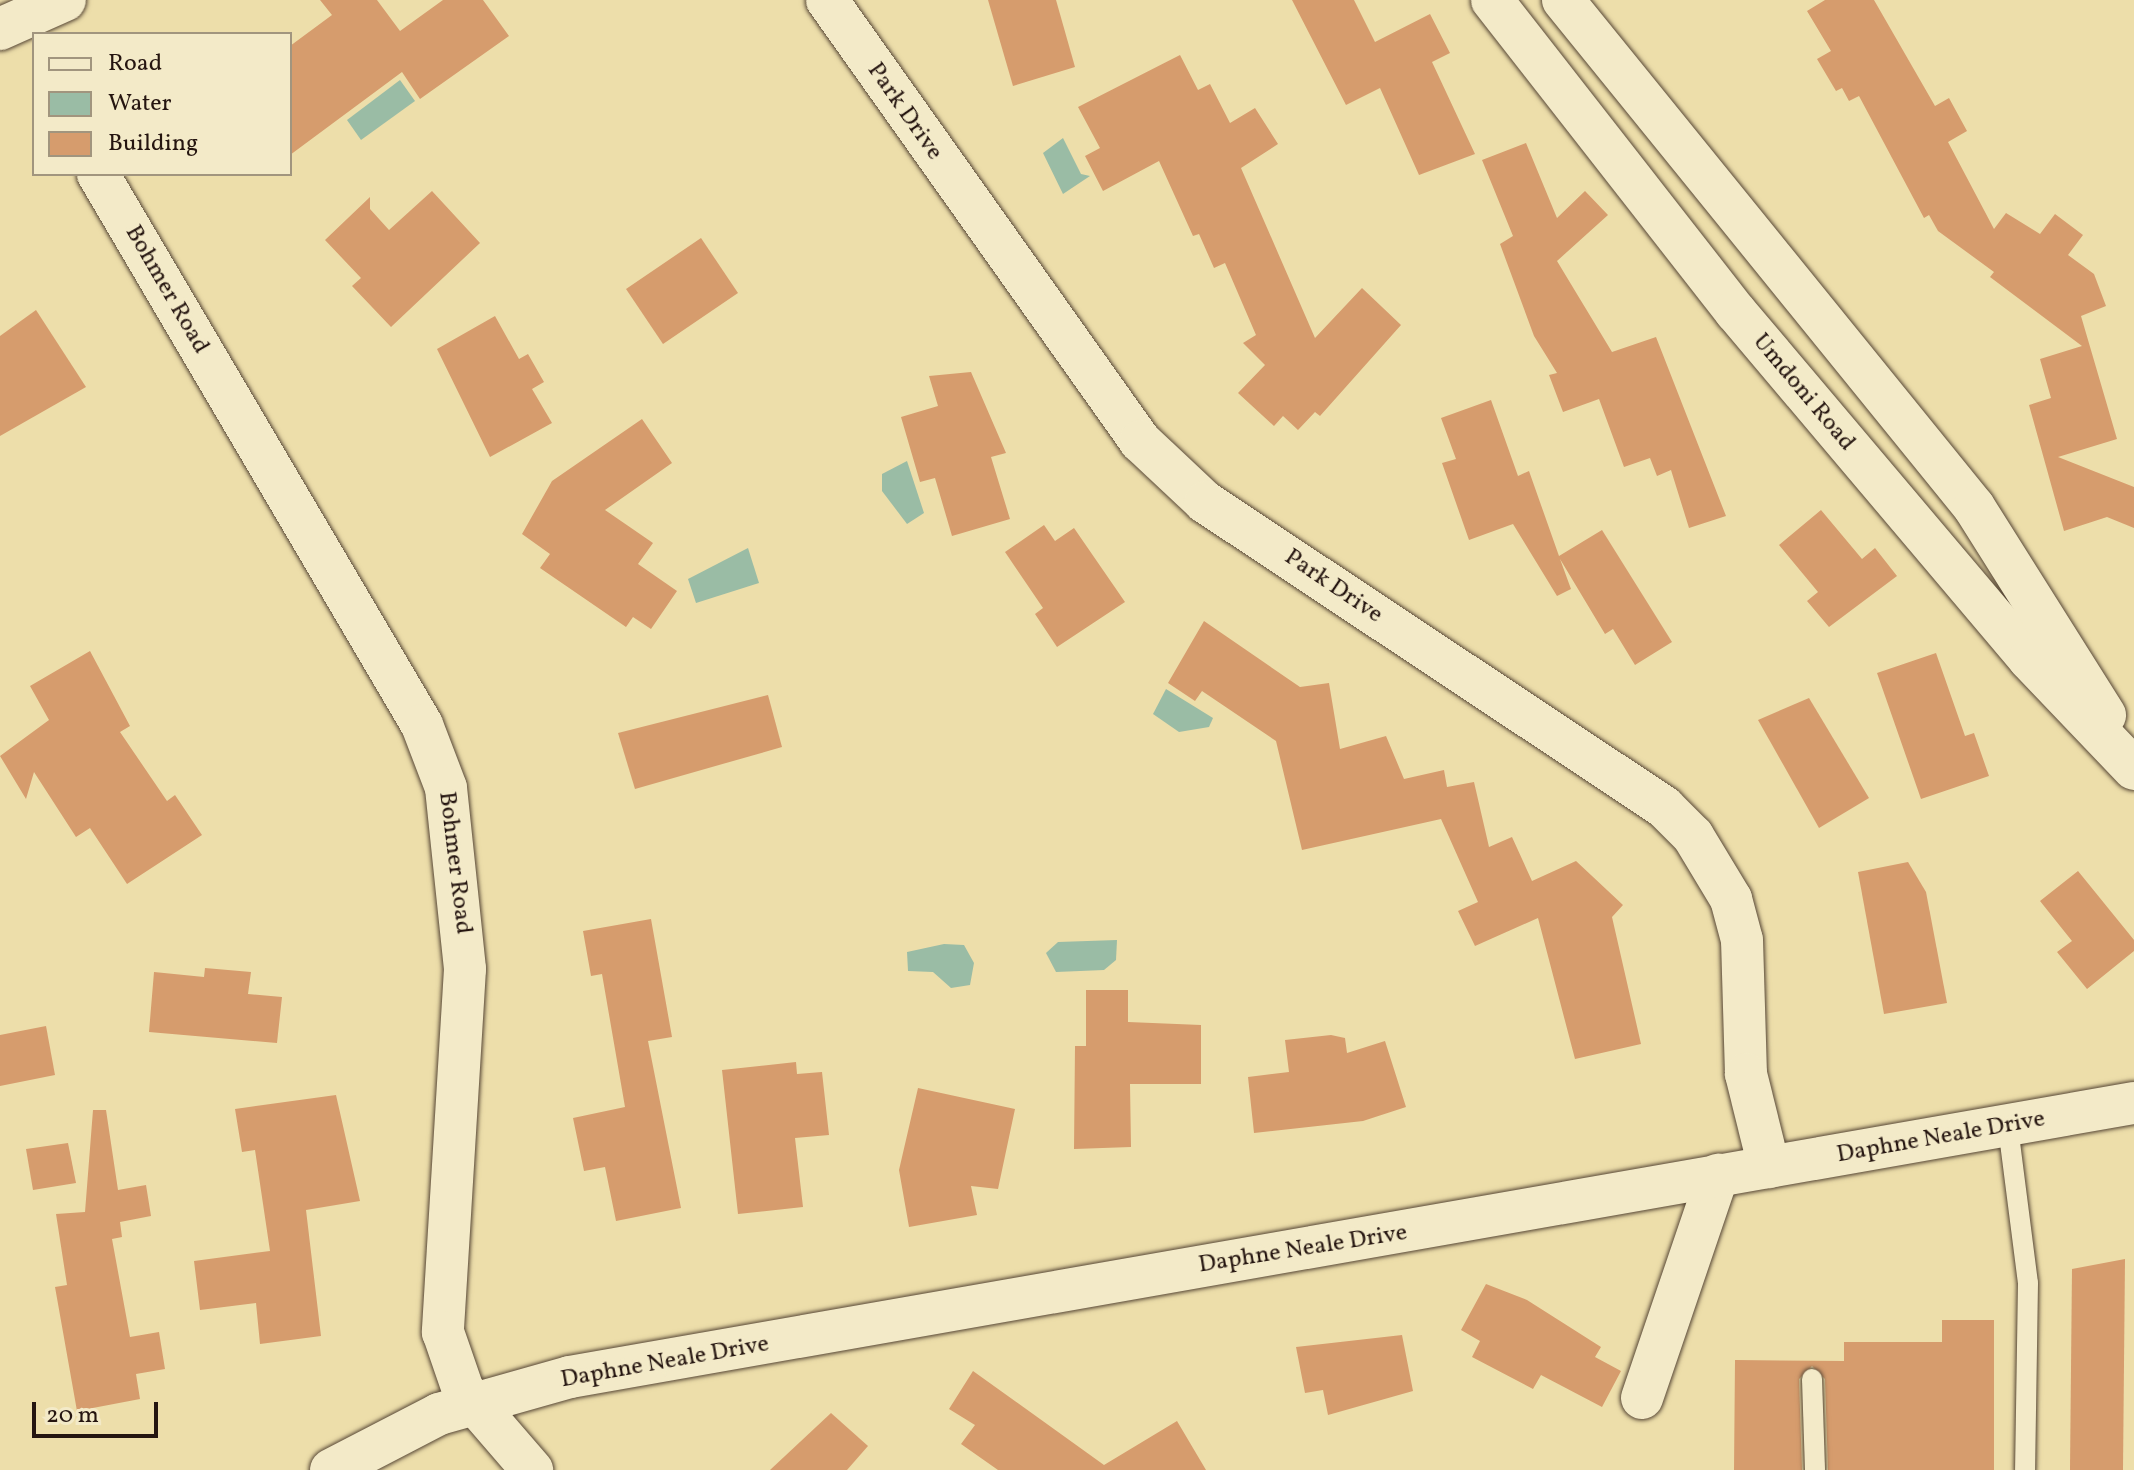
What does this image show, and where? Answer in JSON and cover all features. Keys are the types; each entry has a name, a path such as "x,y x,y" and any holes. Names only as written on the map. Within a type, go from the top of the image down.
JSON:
{"street":[{"path":"20,24 65,0"},
{"name":"Park Drive","path":"827,0 1140,441 1205,502 1664,807 1693,836 1731,899 1742,940 1746,1074 1769,1167"},
{"name":"Umdoni Road","path":"1492,0 1745,324 2029,659 2134,768"},
{"name":"Umdoni Road","path":"1563,0 1974,507 2134,768"},
{"name":"Bohmer Road","path":"99,176 422,725 446,788 465,969 440,1300 448,1357 473,1403 532,1470"},
{"name":"Daphne Neale Drive","path":"331,1470 473,1403 570,1377 2134,1103"},
{"path":"1642,1398 1718,1175"}],"lane":[{"path":"2008,1127 2028,1283 2025,1470"},
{"path":"1812,1379 1815,1470"}],"water":[{"path":"400,80 415,101 361,140 347,120"},
{"path":"1063,138 1081,174 1090,176 1063,194 1043,153"},
{"path":"907,461 924,513 907,524 882,491 882,474"},
{"path":"748,548 759,583 696,603 688,579"},
{"path":"1166,689 1213,718 1209,727 1179,732 1153,714"},
{"path":"1117,940 1116,960 1104,970 1056,972 1046,953 1058,942"},
{"path":"944,944 964,945 974,963 970,985 951,988 933,972 908,971 907,952"}],"building":[{"path":"320,0 377,0 400,31 443,0 483,0 509,36 420,99 402,72 292,154 292,45 332,15"},
{"path":"988,0 1056,0 1075,67 1013,86"},
{"path":"1292,0 1354,0 1375,42 1430,14 1450,53 1432,62 1475,154 1419,175 1380,88 1346,105"},
{"path":"1825,0 1874,0 1935,106 1949,98 1967,131 1948,142 1994,229 2006,213 2040,234 2055,214 2083,235 2068,255 2094,274 2106,306 2081,316 2117,439 2058,457 2134,487 2134,528 2107,517 2064,531 2029,405 2051,398 2040,359 2082,346 1990,277 1994,272 1938,231 1929,215 1924,218 1859,96 1849,101 1842,88 1836,91 1817,59 1831,51 1807,11"},
{"path":"1180,55 1198,90 1210,84 1230,123 1255,108 1278,144 1241,168 1315,338 1362,288 1401,325 1320,416 1315,412 1298,430 1283,416 1274,426 1238,393 1265,365 1243,343 1256,335 1225,263 1214,268 1199,234 1193,236 1159,161 1103,191 1085,156 1100,148 1078,107"},
{"path":"1526,143 1557,218 1585,191 1608,215 1557,261 1612,352 1656,337 1726,516 1689,528 1671,470 1657,476 1650,458 1624,467 1599,399 1563,412 1549,375 1557,373 1534,336 1500,244 1513,236 1482,160"},
{"path":"432,191 480,243 391,327 352,286 361,278 325,240 370,197 370,209 389,230"},
{"path":"701,238 738,293 663,344 626,289"},
{"path":"36,310 86,387 0,436 0,336"},
{"path":"495,316 519,359 528,354 544,382 532,389 552,423 490,457 437,349"},
{"path":"971,372 1006,453 991,457 1010,519 952,536 935,478 920,482 901,417 938,406 929,376"},
{"path":"1491,400 1518,476 1529,471 1559,556 1602,530 1672,642 1635,665 1613,629 1605,634 1560,559 1571,589 1557,596 1513,524 1469,540 1442,463 1456,459 1441,418"},
{"path":"642,419 672,463 605,510 653,543 638,564 677,591 651,629 633,617 626,627 540,568 550,554 522,534 552,481"},
{"path":"1821,510 1862,559 1875,548 1897,576 1829,627 1807,601 1818,592 1779,545"},
{"path":"1044,525 1055,541 1074,528 1125,602 1057,647 1035,614 1043,608 1005,552"},
{"path":"1204,621 1300,687 1329,683 1340,749 1386,736 1404,779 1444,770 1447,787 1474,782 1489,847 1512,837 1532,881 1576,861 1623,905 1612,917 1641,1044 1575,1059 1538,918 1475,946 1458,911 1478,902 1441,819 1302,850 1276,741 1202,691 1195,701 1168,683"},
{"path":"90,651 130,726 120,732 167,801 175,795 202,835 127,884 90,828 76,837 34,772 26,799 0,756 49,720 30,686"},
{"path":"1936,653 1965,736 1974,733 1989,776 1921,799 1877,673"},
{"path":"768,695 782,747 635,789 618,733"},
{"path":"1809,698 1869,798 1819,828 1758,720"},
{"path":"1908,862 1926,892 1947,1003 1884,1014 1858,872"},
{"path":"2078,871 2134,940 2134,951 2087,989 2057,952 2072,941 2040,901"},
{"path":"651,919 672,1037 648,1041 681,1208 616,1221 605,1167 584,1171 573,1118 625,1107 602,974 591,976 583,931"},
{"path":"205,968 251,972 248,994 282,997 277,1043 149,1032 154,972 204,977"},
{"path":"1086,990 1128,990 1128,1022 1201,1025 1201,1084 1130,1084 1131,1147 1074,1149 1075,1046 1086,1046"},
{"path":"46,1026 55,1075 0,1086 0,1035"},
{"path":"1331,1035 1345,1038 1347,1053 1385,1041 1406,1107 1363,1121 1254,1133 1248,1077 1289,1072 1285,1040"},
{"path":"796,1062 797,1074 822,1072 829,1135 795,1138 803,1207 738,1214 722,1070"},
{"path":"918,1088 1015,1109 998,1189 971,1186 977,1215 909,1227 899,1170"},
{"path":"336,1095 360,1201 306,1210 321,1336 260,1344 256,1303 200,1310 194,1261 270,1251 255,1150 242,1152 235,1109"},
{"path":"93,1110 106,1110 118,1190 146,1185 151,1216 120,1222 122,1237 112,1239 130,1337 159,1332 165,1369 136,1374 140,1399 77,1411 55,1287 67,1285 56,1214 85,1212"},
{"path":"68,1143 76,1183 33,1190 26,1149"},
{"path":"2125,1259 2123,1470 2070,1470 2072,1269"},
{"path":"1486,1284 1527,1300 1601,1347 1595,1357 1621,1371 1602,1407 1541,1375 1533,1389 1472,1357 1480,1341 1461,1330"},
{"path":"1942,1320 1994,1320 1994,1470 1828,1470 1825,1379 1812,1366 1799,1379 1802,1470 1734,1470 1735,1360 1844,1361 1844,1342 1942,1342"},
{"path":"1402,1335 1413,1391 1328,1415 1323,1390 1305,1393 1296,1347"},
{"path":"973,1371 1104,1465 1177,1421 1206,1470 998,1470 961,1444 975,1425 949,1409"},
{"path":"831,1413 868,1446 847,1470 770,1470"}]}
